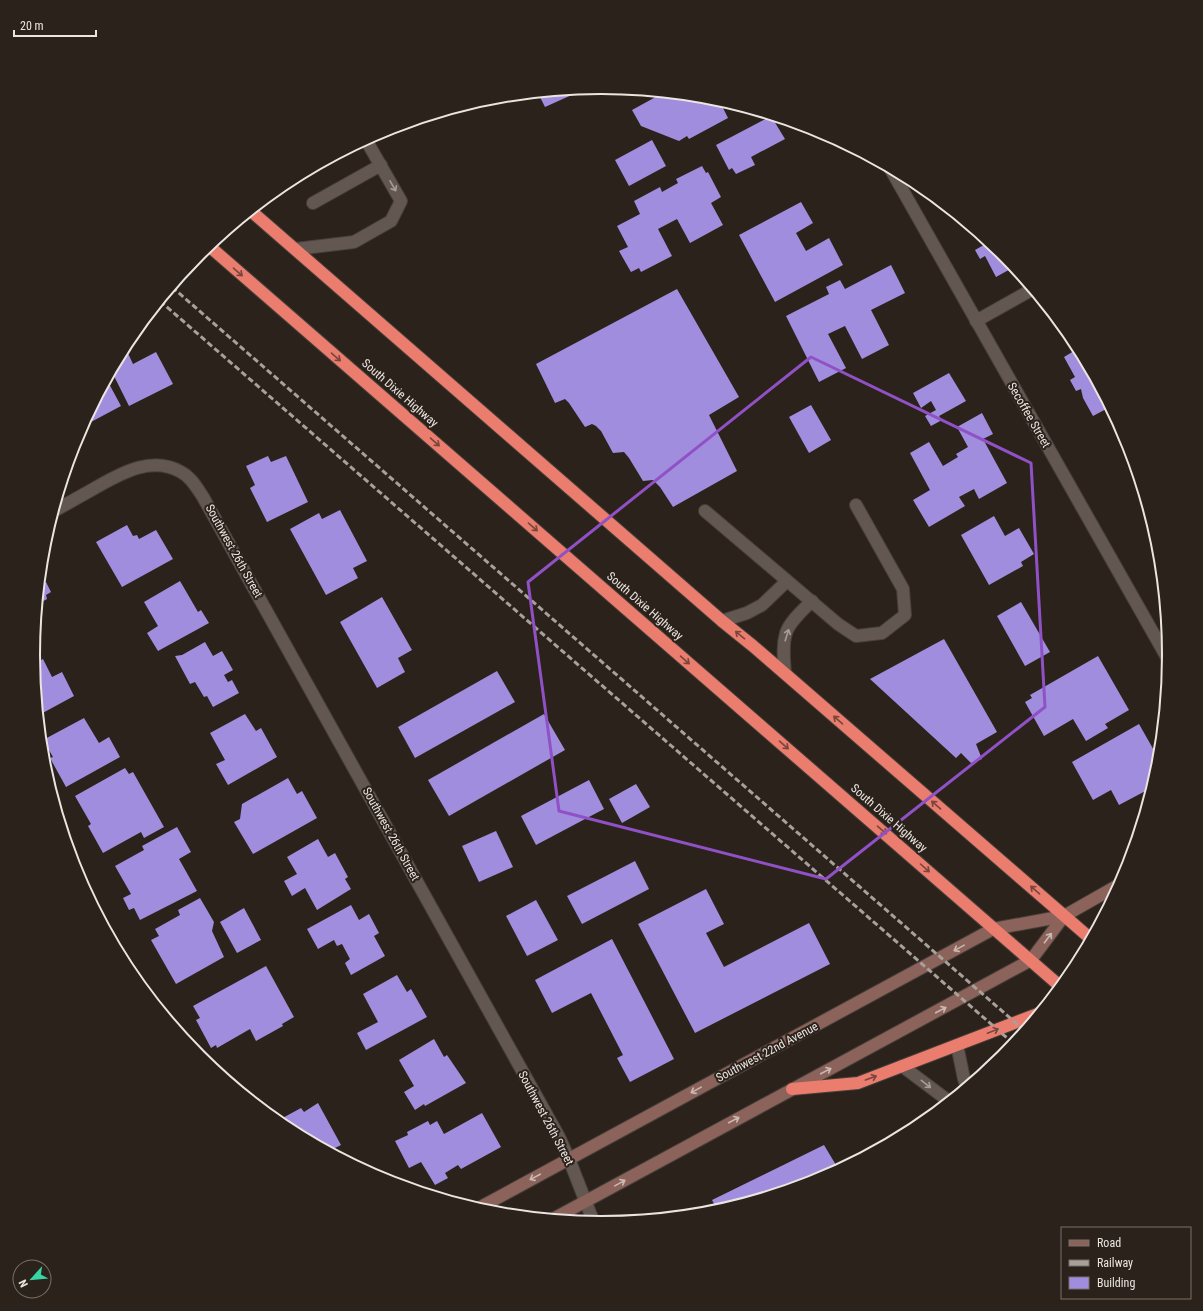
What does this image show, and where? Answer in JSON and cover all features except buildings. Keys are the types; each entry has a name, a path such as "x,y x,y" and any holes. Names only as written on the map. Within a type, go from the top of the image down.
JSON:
{"highway":[{"path":"255,214 722,621 785,673 1088,936"},
{"name":"South Dixie Highway","path":"213,250 916,859 993,929 1057,983"},
{"path":"792,1089 858,1083 1032,1016"}],"main road":[{"name":"Southwest 22nd Avenue","path":"485,1205 993,929 1064,916 1112,888"},
{"name":"Southwest 22nd Avenue","path":"560,1215 1031,960 1064,916"}],"street":[{"path":"296,250 354,242 391,221 401,201 369,145"},
{"path":"313,203 381,166"},
{"name":"Secoffee Street","path":"895,178 1163,648"},
{"path":"976,321 1029,292"},
{"name":"Southwest 26th Street","path":"60,508 123,472 151,465 165,466 181,472 194,483 204,497 551,1124 569,1159 591,1217"},
{"path":"705,511 838,624 856,636 882,633 905,615 903,589 856,505"},
{"path":"722,621 747,613 762,605 787,581"},
{"path":"785,673 784,645 786,632 796,618 812,601"},
{"path":"957,1045 966,1083"},
{"path":"902,1066 946,1099"}],"highlighted area":[{"path":"811,357 1031,463 1045,707 826,879 559,811 528,582"}],"railway":[{"path":"175,290 1022,1028"},
{"path":"164,304 1010,1041"}]}
